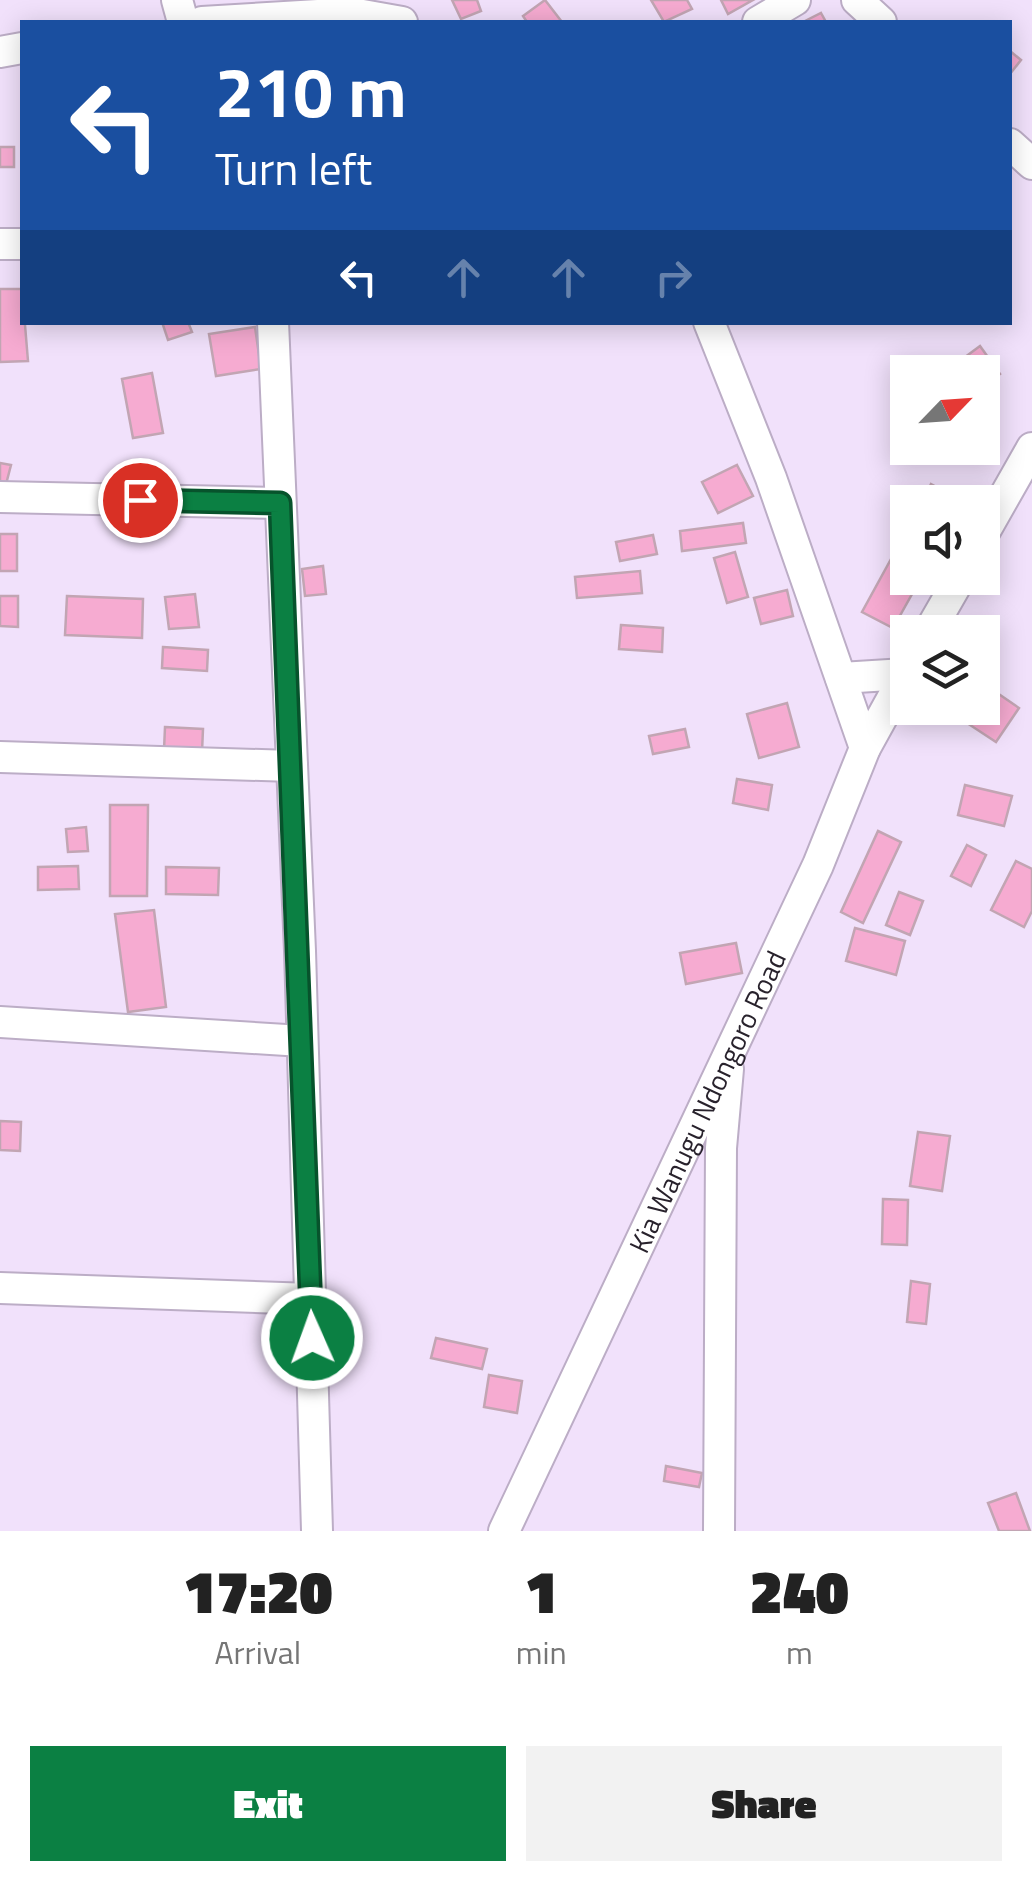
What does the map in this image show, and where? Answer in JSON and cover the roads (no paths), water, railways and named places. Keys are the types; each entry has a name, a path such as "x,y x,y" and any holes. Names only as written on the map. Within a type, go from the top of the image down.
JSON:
{"street":[{"path":"761,20 795,0"},
{"path":"857,0 879,20"},
{"path":"261,20 351,14 389,20"},
{"path":"1012,146 1032,164"},
{"path":"272,325 292,766 318,1531"},
{"path":"710,325 771,478 866,748"},
{"path":"1000,504 1032,448"},
{"path":"0,496 280,503"},
{"path":"841,678 890,673"},
{"name":"Kia Wanugu Ndongoro Road","path":"504,1531 890,702"},
{"path":"0,757 292,766"},
{"path":"0,1022 302,1041"},
{"path":"720,1531 721,1148 730,1046"},
{"path":"686,1141 721,1148"},
{"path":"0,1288 310,1299"}]}
